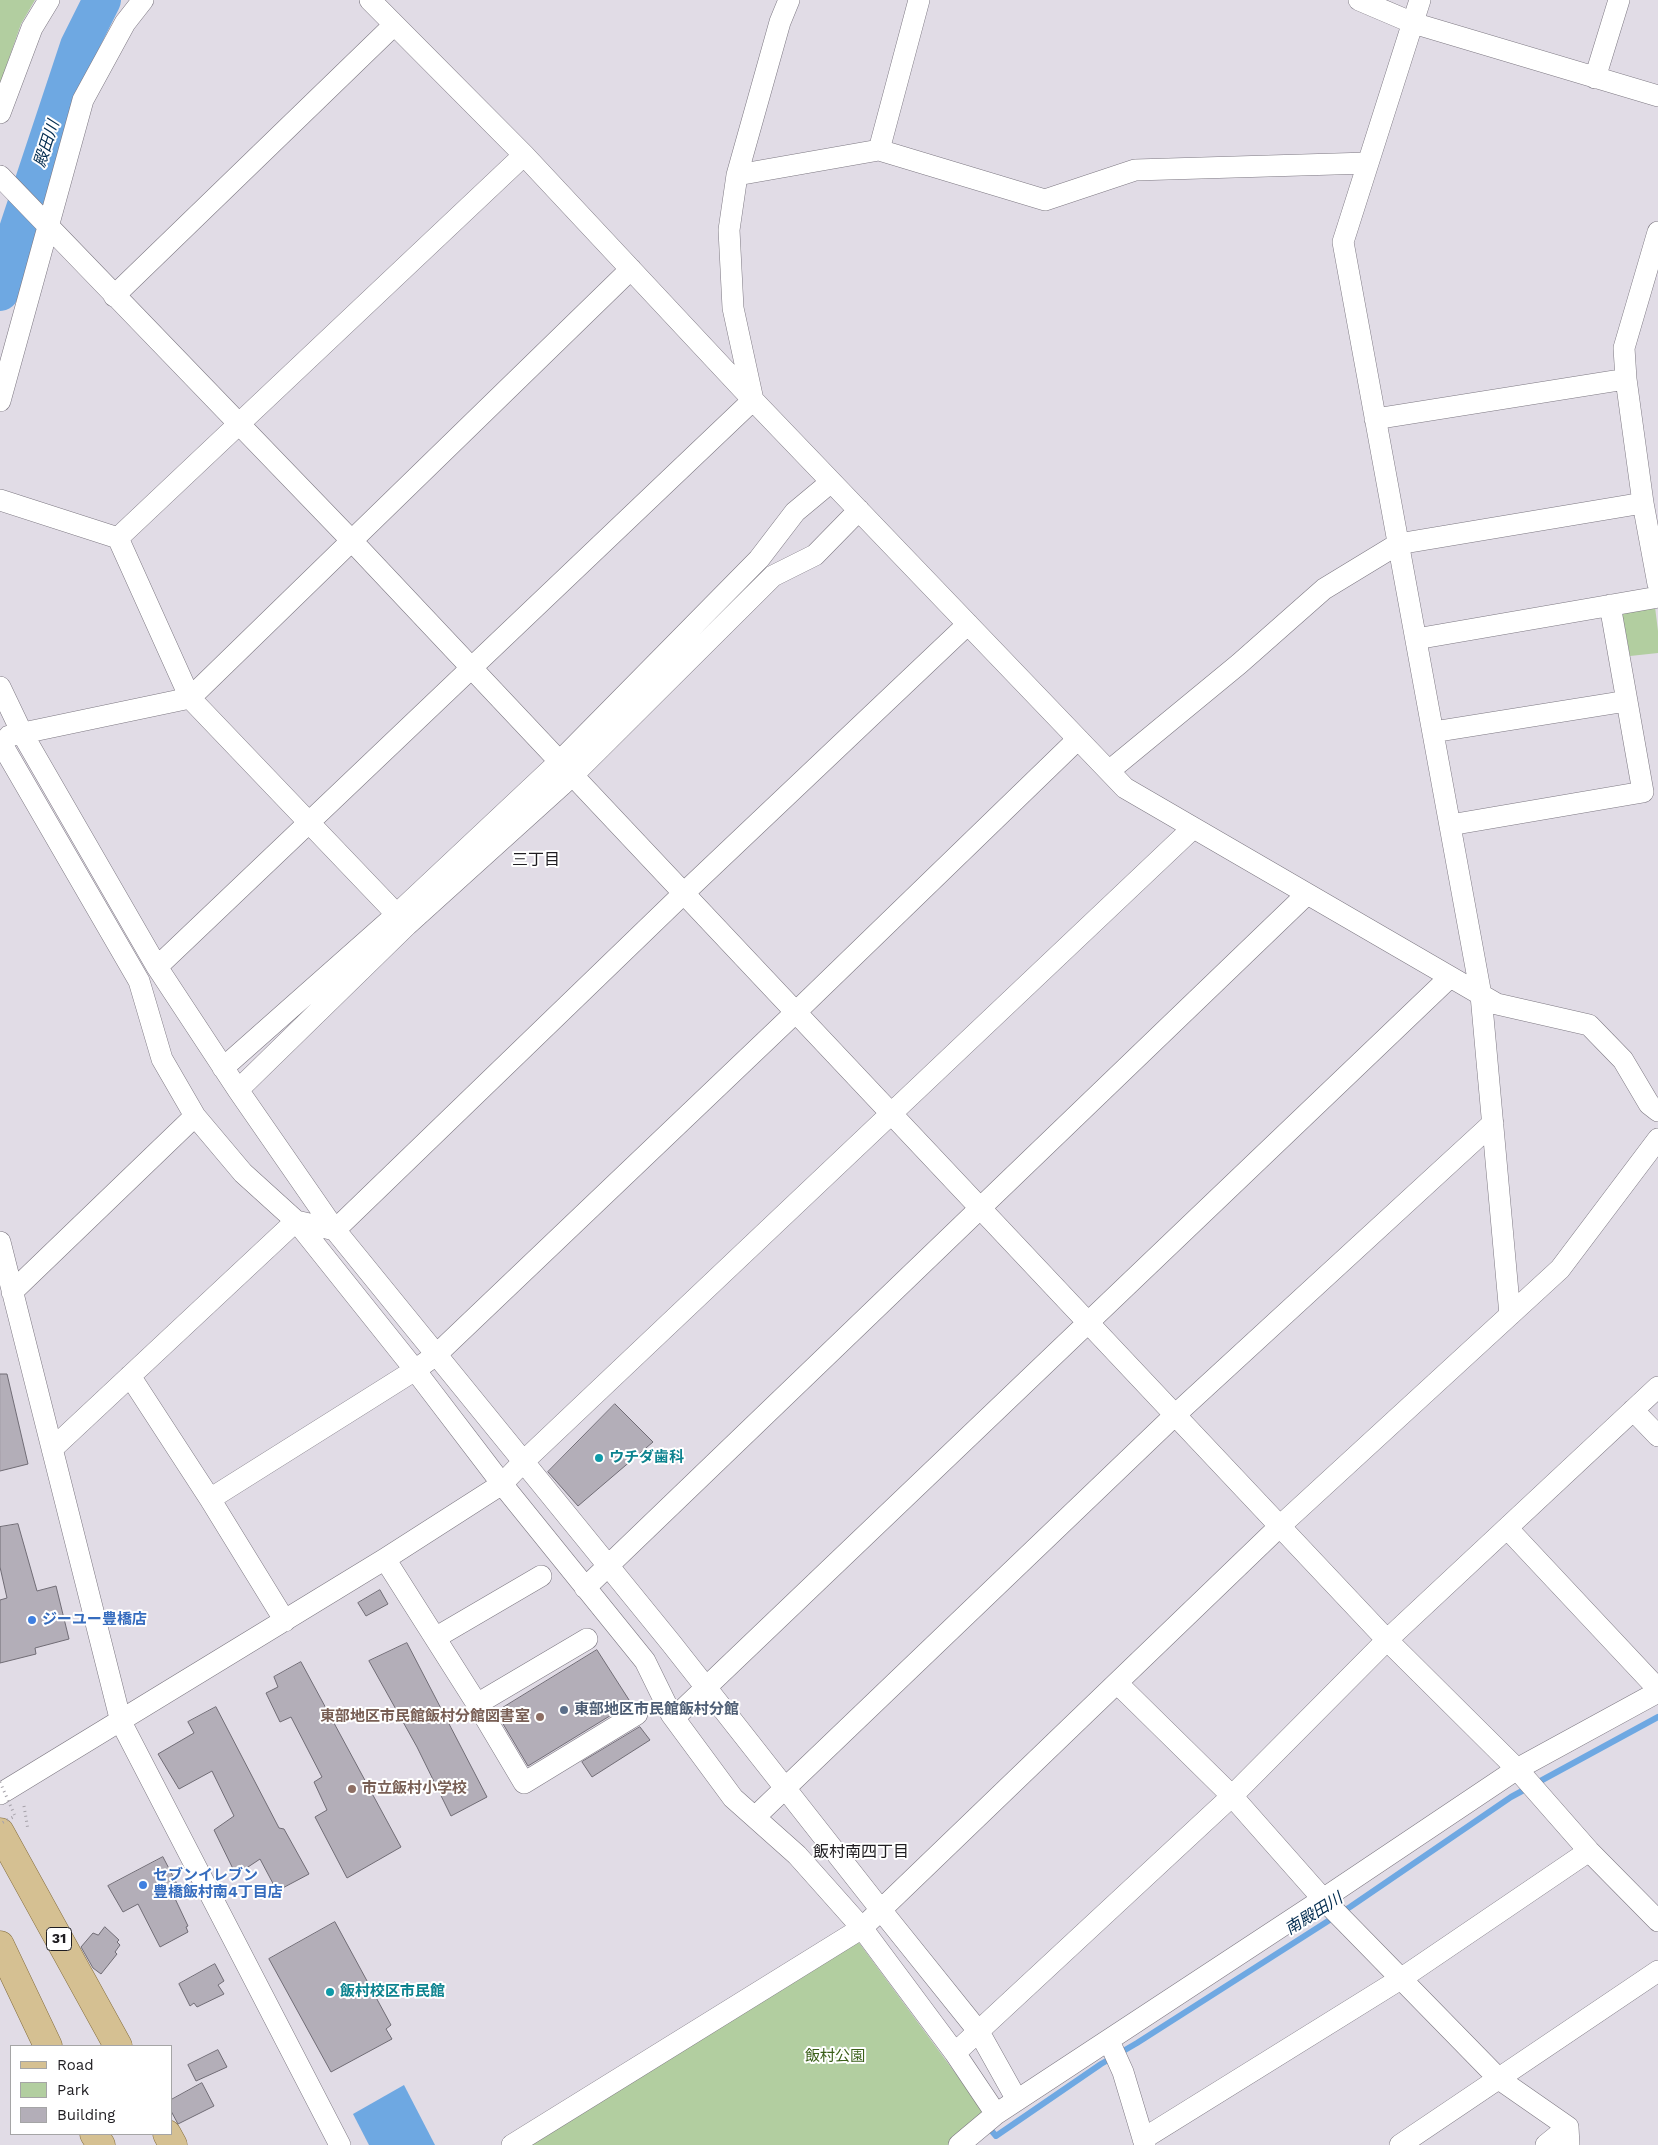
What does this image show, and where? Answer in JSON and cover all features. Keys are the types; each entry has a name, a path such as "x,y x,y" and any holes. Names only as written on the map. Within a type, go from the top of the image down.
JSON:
{"main road":[{"name":"31","path":"0,1832 117,2045"},
{"path":"0,1946 48,2045"}],"street":[{"path":"0,113 32,28 49,0"},
{"path":"0,401 40,220 83,100 125,23 143,0"},
{"path":"370,0 524,155 753,400 1125,788 1497,1004 1589,1025 1624,1060 1649,1104 1658,1111"},
{"path":"753,400 733,308 728,230 737,175 780,22 789,0"},
{"path":"879,150 919,0"},
{"path":"1359,0 1413,23 1658,96"},
{"path":"1420,0 1343,242 1481,995 1510,1315"},
{"path":"1595,78 1619,0"},
{"path":"114,296 394,25"},
{"path":"737,175 879,150 1045,200 1135,170 1368,163"},
{"path":"118,538 524,155"},
{"path":"0,176 40,220 352,541 1387,1640 1520,1772 1589,1851 1658,1921"},
{"path":"1658,232 1624,348 1626,379 1643,503 1658,584"},
{"path":"631,269 190,698 22,732 0,739 139,981 162,1059 195,1116 244,1173 296,1221 644,1662 674,1718 733,1798 797,1855 862,1928 955,2053 996,2114"},
{"path":"1375,419 1626,379"},
{"path":"157,967 310,823 470,666 753,400"},
{"path":"566,768 759,559 795,512 831,482"},
{"path":"0,500 118,538 190,698 402,920"},
{"path":"1109,771 1239,664 1324,589 1398,544 1643,503"},
{"path":"238,1090 402,920 773,576 815,555 859,510"},
{"path":"1416,638 1658,597"},
{"path":"1450,826 1643,792 1610,605"},
{"path":"334,1230 684,893 968,624"},
{"path":"0,687 22,732 157,967 223,1068 334,1230 608,1566 979,2032 1017,2100"},
{"path":"1433,732 1627,701"},
{"path":"210,1499 436,1355 796,1012 1078,739"},
{"path":"0,1794 285,1621 502,1484 1193,828"},
{"path":"585,1588 1307,894"},
{"path":"223,1068 402,920"},
{"path":"674,1718 1450,977"},
{"path":"12,1292 195,1116"},
{"path":"755,1817 1175,1414 1493,1123"},
{"path":"512,2145 862,1928 1280,1526 1560,1269 1658,1139"},
{"path":"296,1221 334,1230"},
{"path":"52,1449 296,1221"},
{"path":"0,1242 121,1722 340,2145"},
{"path":"130,1376 210,1499 285,1621"},
{"path":"955,2053 1232,1796 1387,1640 1658,1387"},
{"path":"1633,1410 1658,1436"},
{"path":"959,2145 996,2114 1017,2100 1110,2043 1327,1903 1520,1772 1658,1690 1506,1528"},
{"path":"385,1559 524,1782 636,1714"},
{"path":"435,1638 541,1576"},
{"path":"477,1704 587,1639"},
{"path":"1118,1682 1232,1796 1327,1903 1499,2079 1568,2136 1546,2145"},
{"path":"1110,2043 1120,2066 1144,2142 1402,1978 1589,1851"},
{"path":"1400,2145 1658,1971"}],"path":[{"path":"0,1782 16,1816 0,1824"}],"green space":[{"path":"0,0 35,0 21,24 0,84"},
{"path":"1655,607 1658,653 1630,656 1622,613"},
{"name":"飯村公園","path":"857,1940 990,2120 958,2145 527,2145"}],"water":[{"path":"404,2085 435,2145 369,2145 353,2114"}],"building":[{"path":"0,1374 7,1374 28,1464 0,1471"},
{"name":"ウチダ歯科","path":"615,1404 653,1442 578,1506 548,1472"},
{"name":"ジーユー豊橋店","path":"18,1524 37,1591 56,1586 69,1639 35,1648 36,1654 0,1663 0,1600 7,1598 0,1567 0,1527"},
{"path":"380,1590 388,1604 366,1616 358,1603"},
{"path":"407,1643 487,1797 451,1816 417,1747 369,1661"},
{"name":"東部地区市民館飯村分館","path":"597,1650 631,1703 528,1766 496,1712"},
{"path":"301,1662 401,1847 347,1878 315,1817 327,1810 314,1782 322,1777 291,1717 280,1722 266,1693 278,1687 274,1677"},
{"path":"216,1707 279,1828 284,1829 309,1874 277,1891 260,1859 236,1875 214,1830 234,1816 212,1771 179,1789 158,1754 194,1733 188,1722"},
{"path":"640,1727 650,1740 592,1777 582,1762"},
{"path":"163,1857 177,1884 170,1888 188,1926 186,1927 188,1932 160,1947 138,1904 123,1912 108,1886"},
{"name":"飯村校区市民館","path":"335,1922 391,2025 386,2029 392,2039 331,2072 269,1959"},
{"path":"105,1927 119,1940 117,1942 120,1945 115,1952 117,1954 101,1974 93,1968 81,1947 93,1933 98,1935"},
{"path":"215,1964 224,1981 218,1985 224,1994 197,2007 194,2003 190,2006 179,1984"},
{"path":"218,2050 227,2067 196,2081 188,2065"},
{"path":"202,2083 214,2106 178,2124 172,2113 172,2099"}],"waterway":[{"name":"殿田川","path":"0,292 14,242 79,46 102,0"},
{"name":"南殿田川","path":"990,2129 996,2136 1101,2064 1350,1907 1511,1797 1658,1717"}],"place":[{"name":"ウチダ歯科","path":"599,1458"},
{"name":"ジーユー豊橋店","path":"32,1620"},
{"name":"東部地区市民館飯村分館","path":"564,1710"},
{"name":"東部地区市民館飯村分館図書室","path":"540,1717"},
{"name":"市立飯村小学校","path":"352,1789"},
{"name":"セブンイレブン 豊橋飯村南4丁目店","path":"143,1885"},
{"name":"飯村校区市民館","path":"330,1992"}],"district":[{"name":"三丁目","path":"536,860"},
{"name":"飯村南四丁目","path":"861,1852"}]}
